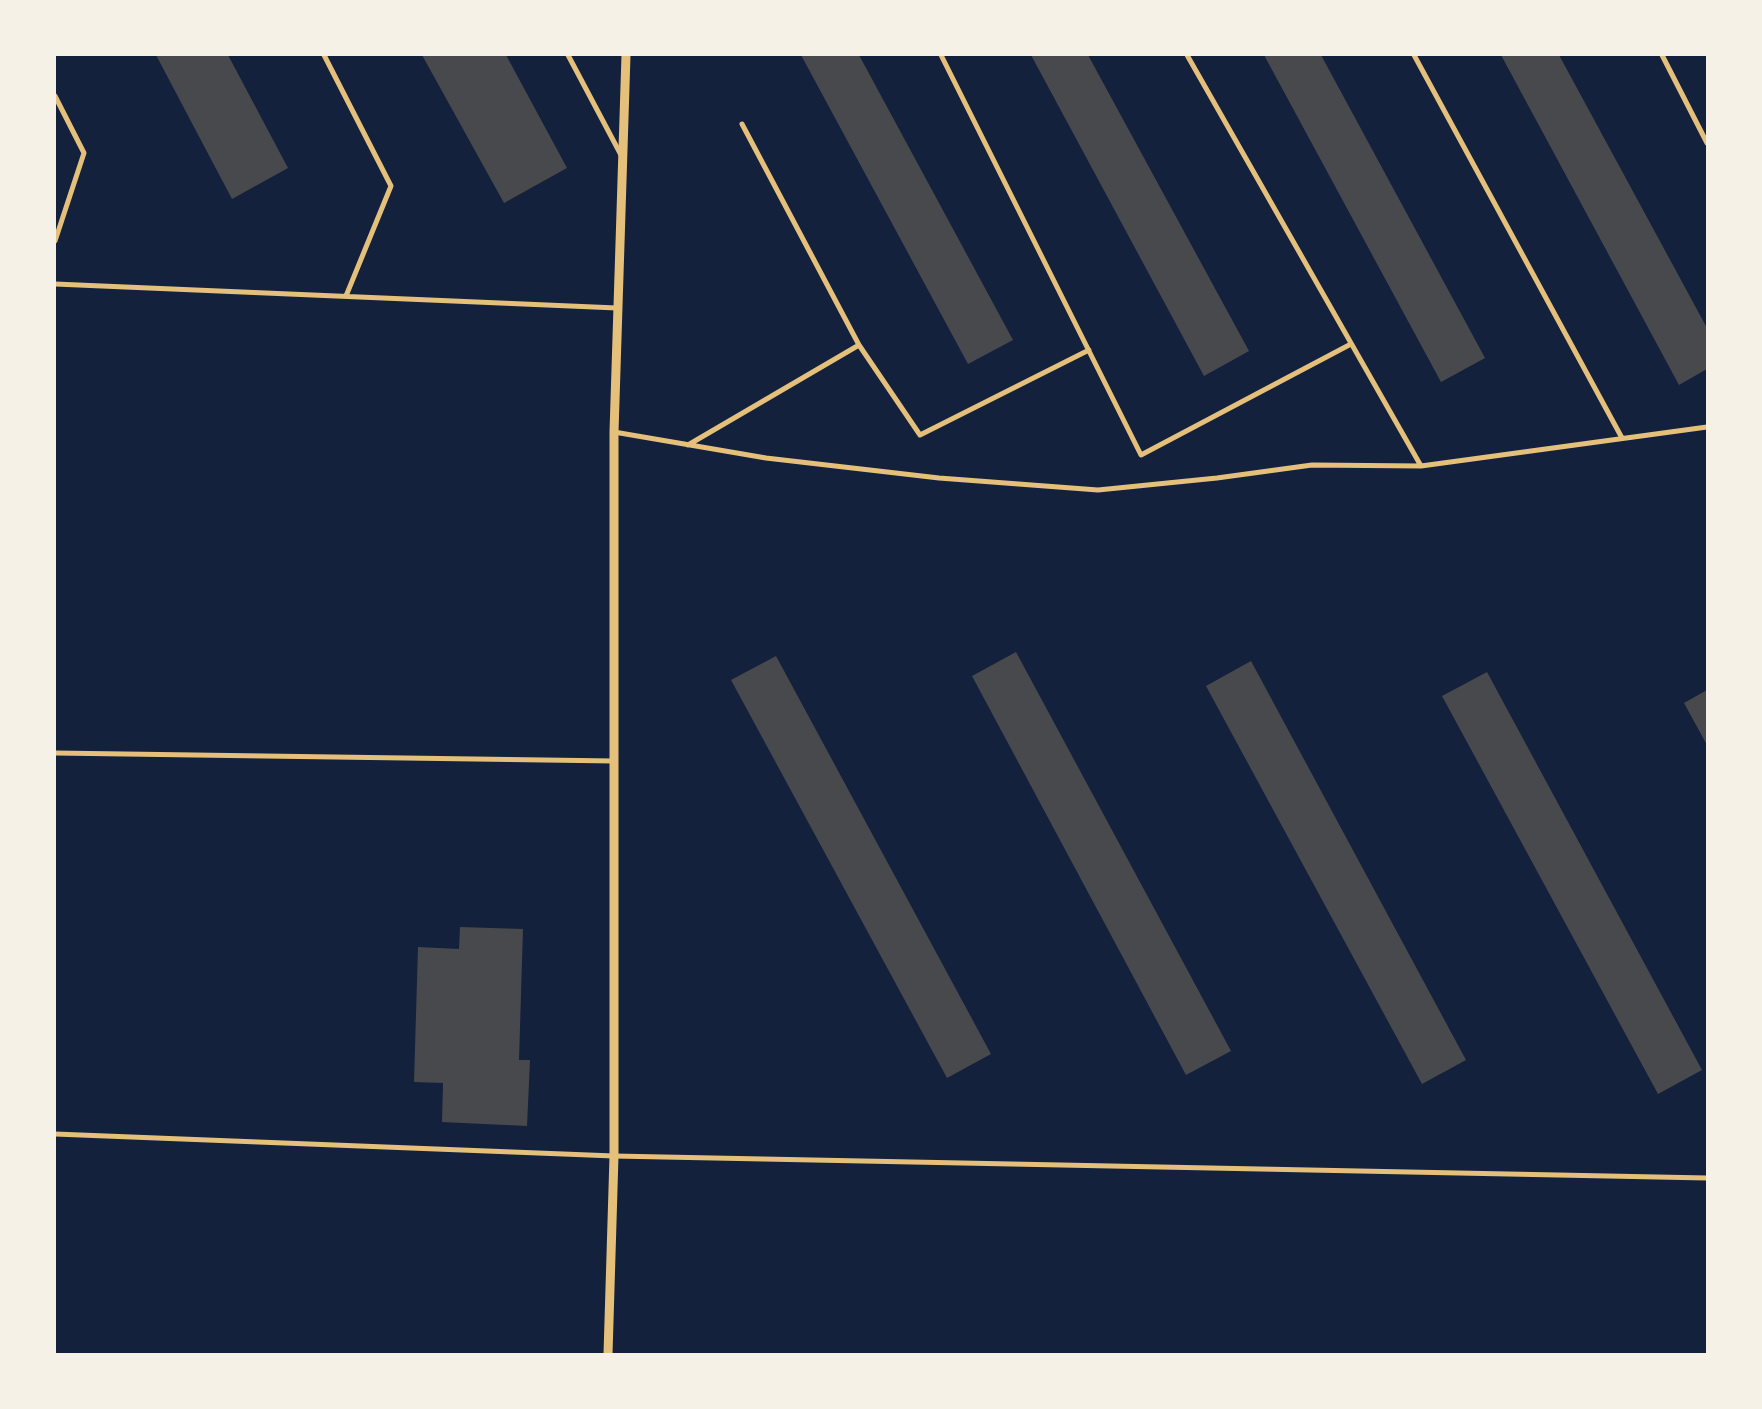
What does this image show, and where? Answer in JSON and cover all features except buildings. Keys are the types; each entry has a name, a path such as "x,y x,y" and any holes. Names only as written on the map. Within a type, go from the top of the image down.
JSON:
{"street":[{"path":"324,55 392,186 346,296"},
{"path":"568,55 622,158"},
{"path":"608,1354 614,1156 614,432 626,55"},
{"path":"941,55 1141,455 1351,344"},
{"path":"1186,55 1421,466"},
{"path":"1414,55 1622,438"},
{"path":"1662,55 1707,143"},
{"path":"55,96 84,153 55,241"},
{"path":"742,124 859,345 920,435 1089,350"},
{"path":"55,284 617,308"},
{"path":"688,445 859,345"},
{"path":"614,432 766,458 939,478 1098,490 1217,478 1312,465 1421,466 1707,426"},
{"path":"55,753 614,761"},
{"path":"55,1134 614,1156 1707,1178"}]}
